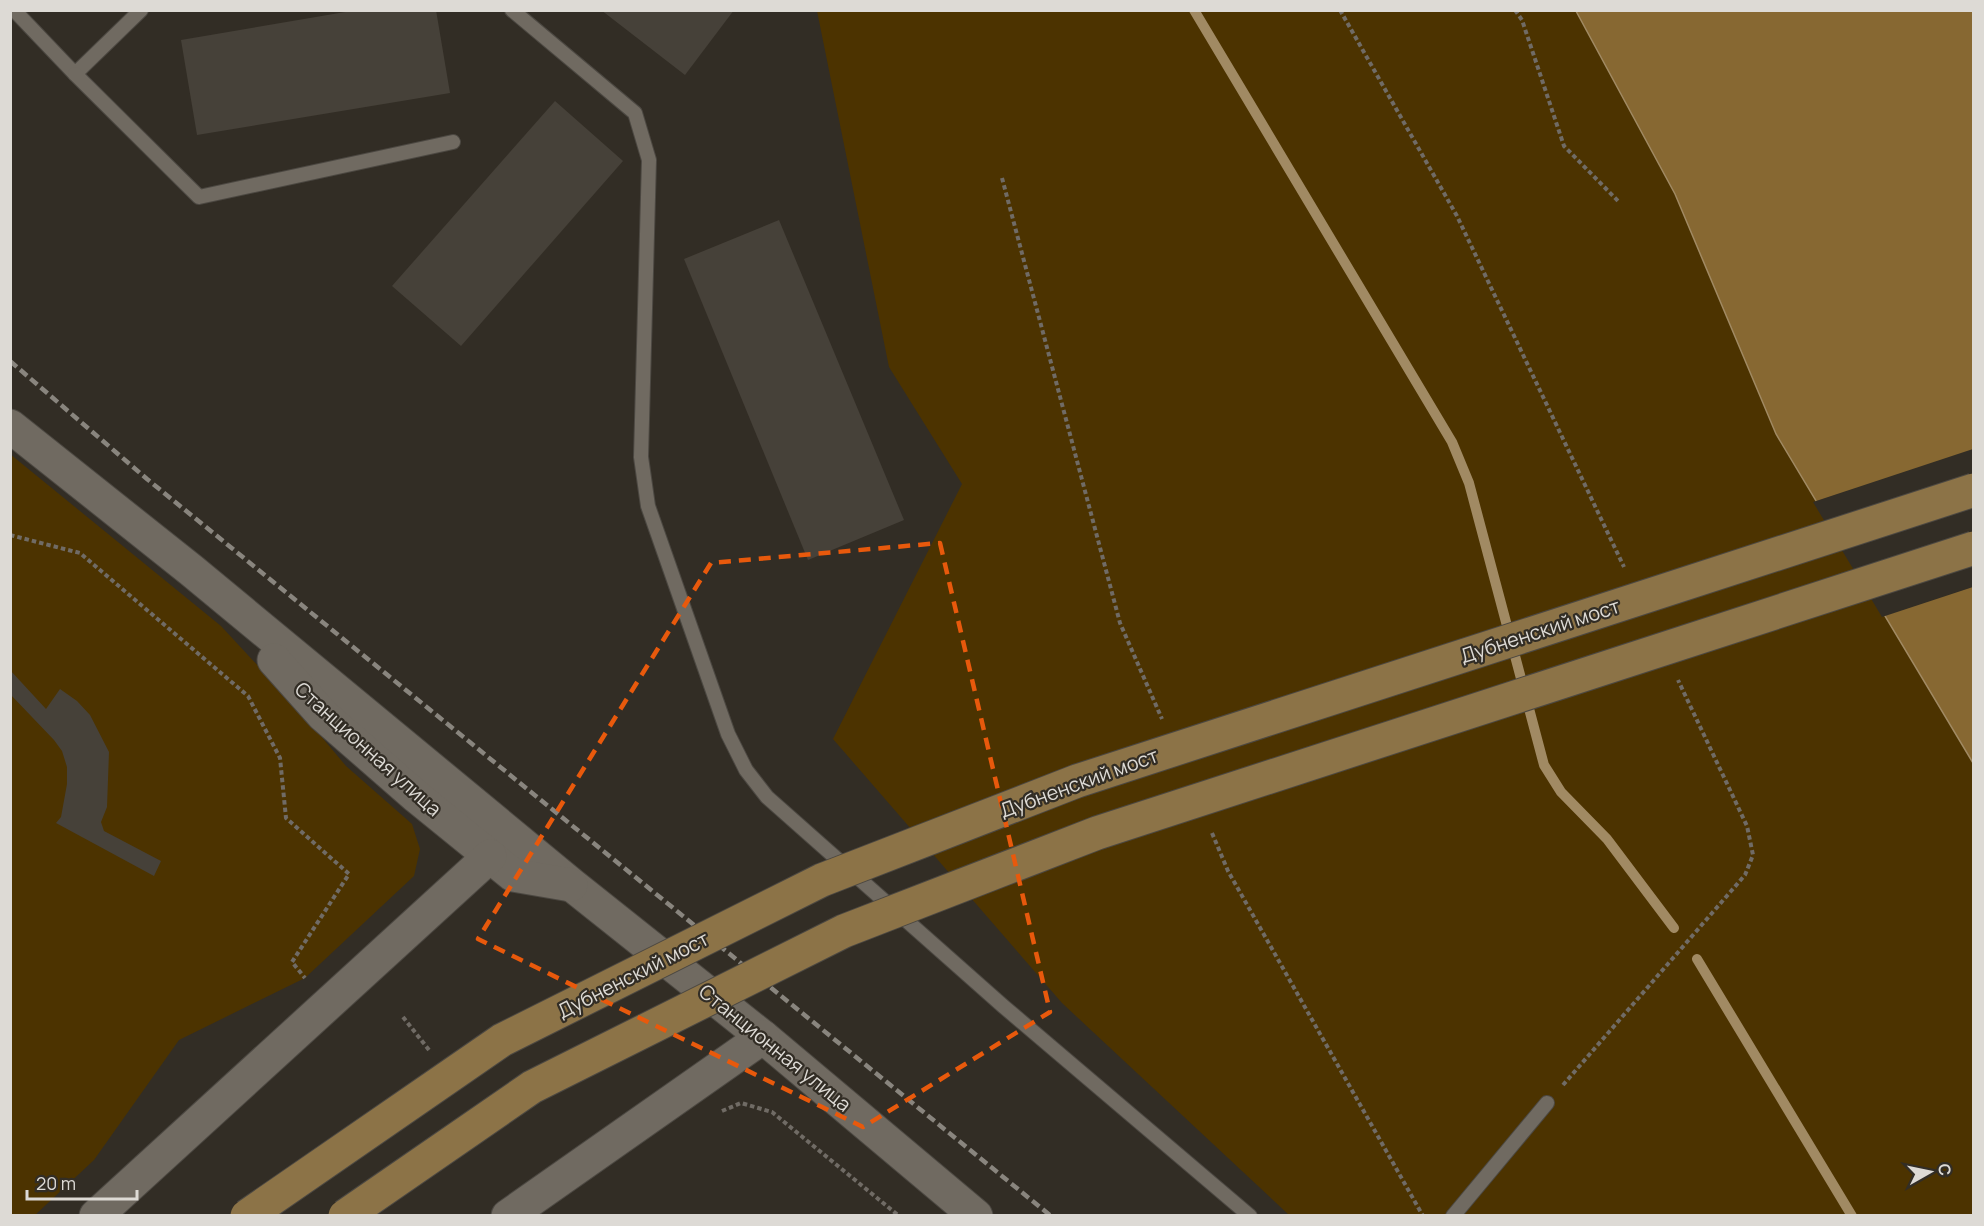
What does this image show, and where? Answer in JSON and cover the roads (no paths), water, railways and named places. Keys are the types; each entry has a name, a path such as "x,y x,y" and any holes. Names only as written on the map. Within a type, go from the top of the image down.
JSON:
{"main road":[{"name":"Станционная улица","path":"10,426 191,570 572,885 763,1036 976,1215"},
{"name":"Дубненский мост","path":"247,1215 502,1040 822,880 1077,781 1974,490"},
{"path":"345,1215 532,1087 844,931 1097,833 1974,548"},
{"name":"Станционная улица","path":"191,570 323,715 417,797 513,874 572,885"},
{"path":"96,1215 490,856"},
{"path":"508,1215 763,1036"}],"lane":[{"path":"14,10 199,197 453,141"},
{"path":"75,74 141,10"},
{"path":"512,10 635,113 649,160 641,457 648,506 728,734 746,770 767,797 1003,1006 1250,1215"},
{"path":"1453,1215 1547,1104"}],"waterway":[{"path":"1194,10 1452,442 1469,483 1544,765 1561,792 1607,839 1674,928"},
{"path":"1697,959 1852,1216"}],"railway":[{"path":"10,361 147,479 1051,1216"}]}
